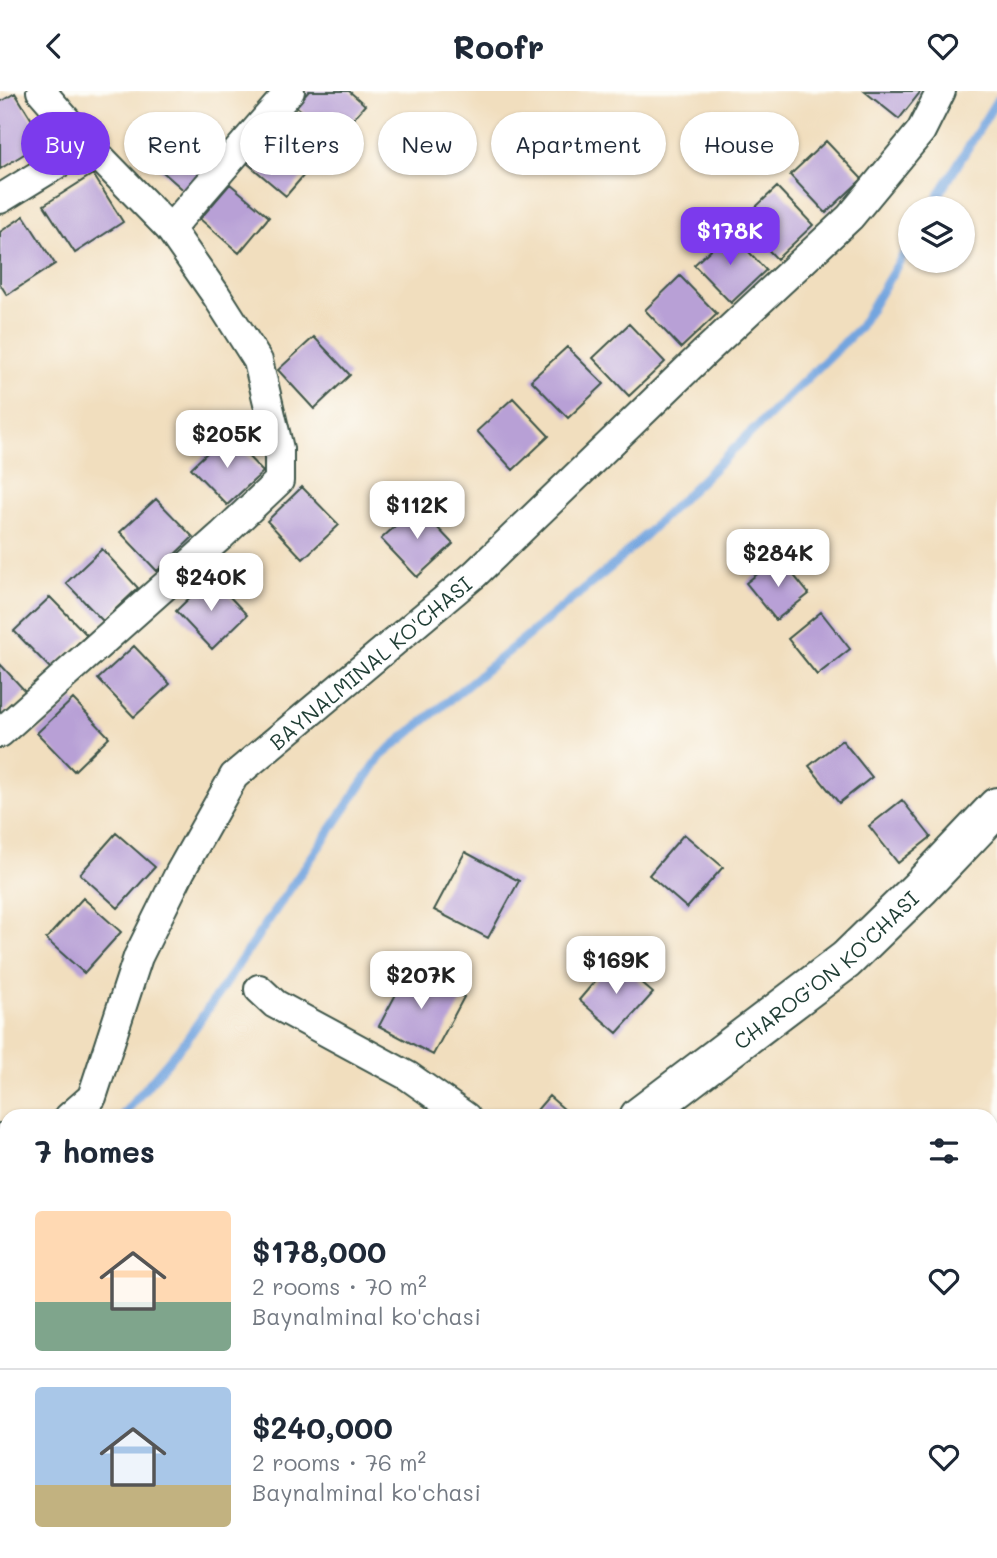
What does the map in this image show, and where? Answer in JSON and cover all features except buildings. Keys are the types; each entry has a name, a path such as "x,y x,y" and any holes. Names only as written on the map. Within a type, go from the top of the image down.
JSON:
{"main road":[{"name":"CHAROG'ON KO'CHASI","path":"650,1109 846,960 920,888 996,806"}],"street":[{"path":"41,91 59,112"},
{"path":"170,229 290,91"},
{"name":"BAYNALMINAL KO'CHASI","path":"78,1109 92,1097 138,957 180,872 234,776 475,573 850,217 921,131 941,91"},
{"path":"0,733 279,481 279,449 257,361 170,229 110,168"},
{"path":"0,199 39,175"},
{"path":"259,989 275,1004 408,1076 455,1109"}],"waterway":[{"path":"938,196 997,100"},
{"path":"128,1109 187,1039 381,756 616,563 859,328 898,264"}]}
